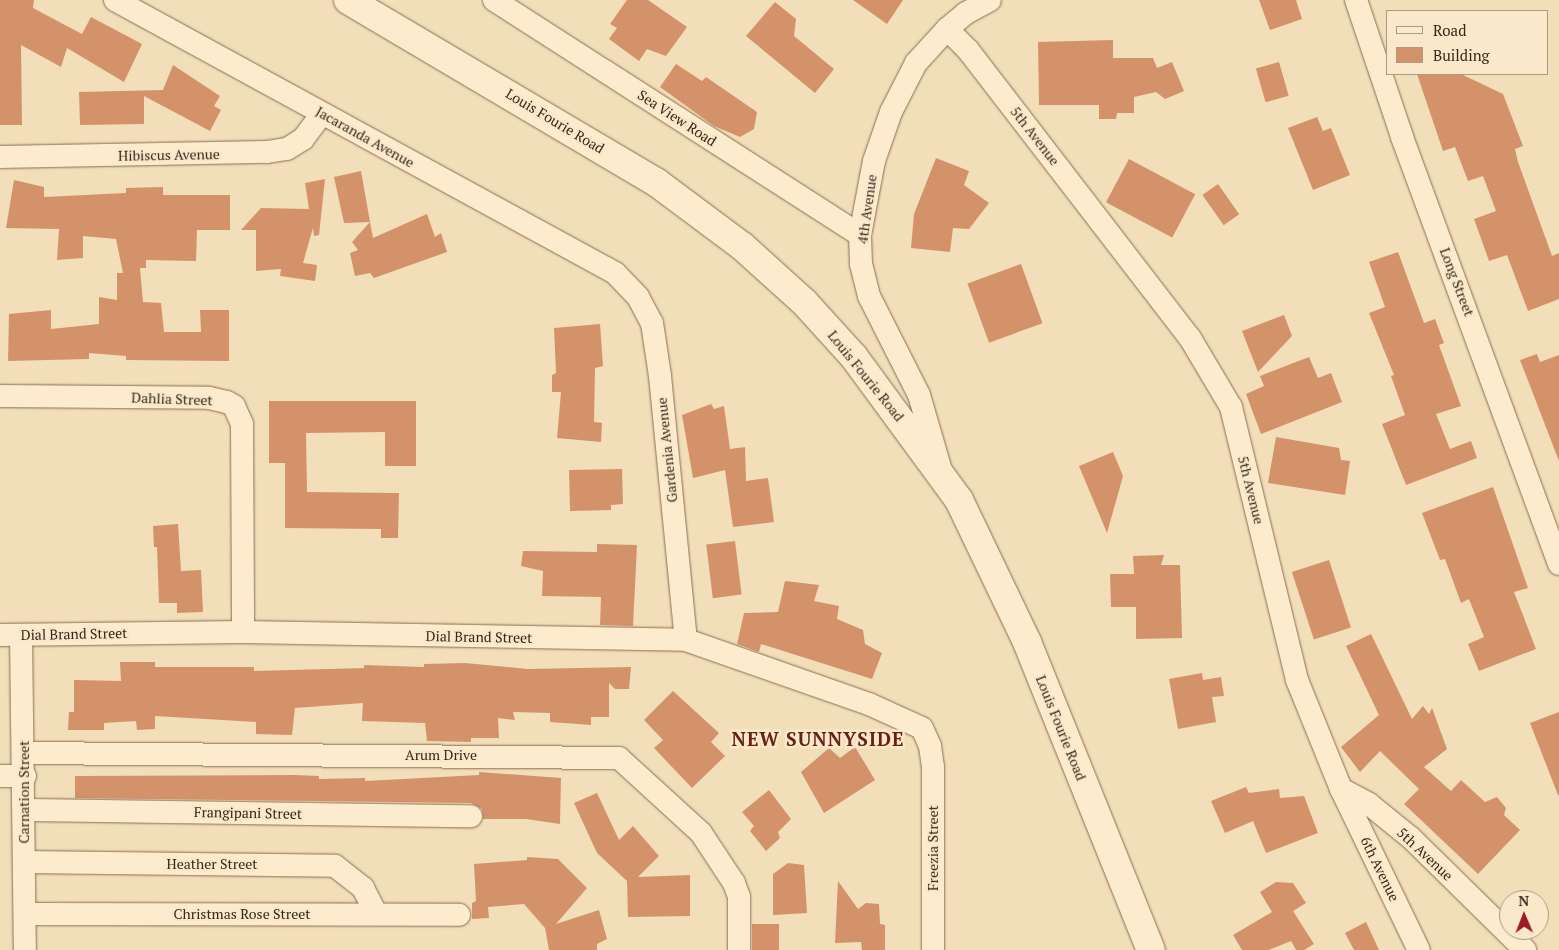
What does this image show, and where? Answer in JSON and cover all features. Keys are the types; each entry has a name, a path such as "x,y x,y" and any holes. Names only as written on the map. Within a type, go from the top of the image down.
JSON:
{"main road":[{"name":"Louis Fourie Road","path":"348,0 656,182 742,246 804,302 854,357 943,474 959,500 1027,642 1151,950"},
{"path":"1027,642 1138,950"}],"street":[{"name":"Jacaranda Avenue","path":"116,0 615,273"},
{"name":"Sea View Road","path":"494,0 860,235"},
{"name":"4th Avenue","path":"943,474 920,395 869,296 861,264 860,235 874,161 891,112 916,62 966,13 990,0"},
{"name":"Long Street","path":"1356,0 1402,137 1559,564"},
{"name":"5th Avenue","path":"947,30 968,50 1190,338 1230,407 1297,680 1341,789 1369,804 1411,838 1525,950"},
{"name":"Hibiscus Avenue","path":"0,157 267,152 287,149 303,139 322,114"},
{"name":"Gardenia Avenue","path":"615,273 638,298 652,323 660,376 686,640"},
{"name":"Dahlia Street","path":"0,396 209,398 234,406 242,424 244,632"},
{"name":"Dial Brand Street","path":"10,635 244,632 686,640 908,720 922,728 930,746"},
{"name":"Carnation Street","path":"10,635 24,752 25,950"},
{"name":"Freezia Street","path":"930,746 933,767 932,950"},
{"name":"Arum Drive","path":"24,752 619,758 701,833 734,883 740,910 739,950"},
{"path":"0,776 24,776"},
{"name":"6th Avenue","path":"1341,789 1419,950"},
{"name":"Frangipani Street","path":"24,810 471,816"},
{"name":"Heather Street","path":"24,862 335,866 363,888 376,914"},
{"name":"Christmas Rose Street","path":"25,914 459,915"}],"building":[{"path":"0,0 34,0 33,8 82,34 91,17 142,44 124,82 67,48 61,67 21,45 22,125 0,125"},
{"path":"627,0 648,0 687,27 666,56 647,49 639,61 609,39 617,28 610,24"},
{"path":"853,0 903,0 887,24"},
{"path":"1259,0 1296,0 1302,19 1270,30"},
{"path":"775,2 796,19 794,36 834,69 815,93 746,36"},
{"path":"1113,40 1113,58 1153,58 1157,68 1172,62 1184,91 1165,99 1156,92 1134,97 1134,113 1117,113 1116,119 1099,119 1099,105 1039,105 1038,42"},
{"path":"1279,62 1289,96 1266,102 1256,69"},
{"path":"676,64 702,81 706,77 757,112 754,129 740,137 714,126 660,87"},
{"path":"173,65 220,96 214,106 221,110 210,131 144,96 144,124 80,125 79,92 163,90"},
{"path":"1417,75 1463,75 1503,94 1523,146 1515,149 1518,162 1552,256 1559,253 1559,299 1528,311 1507,255 1489,261 1474,219 1496,211 1483,176 1468,181 1455,147 1443,151"},
{"path":"1317,117 1323,131 1331,128 1350,175 1313,190 1288,128"},
{"path":"936,158 969,171 964,185 989,203 969,229 953,228 950,252 911,248 914,214"},
{"path":"1129,159 1195,194 1172,237 1106,202"},
{"path":"361,171 370,222 344,223 334,177"},
{"path":"325,179 319,235 314,236 313,228 303,263 317,265 315,281 280,276 281,269 256,271 256,230 241,230 261,208 309,209 305,183"},
{"path":"14,180 44,187 44,197 126,193 126,188 163,187 163,195 230,195 230,230 197,230 196,261 146,260 146,268 140,268 143,302 161,303 164,332 201,332 200,310 229,310 229,361 126,360 126,356 89,353 89,359 8,361 9,314 51,310 51,329 99,324 99,297 117,300 117,273 123,273 116,239 83,236 83,258 57,260 59,229 6,228"},
{"path":"1218,184 1239,214 1224,225 1202,195"},
{"path":"427,214 435,237 441,233 447,252 374,278 370,273 355,276 350,253 358,250 352,242 370,222 373,238"},
{"path":"1398,252 1424,323 1435,319 1444,343 1439,345 1461,406 1436,414 1450,449 1471,441 1477,458 1406,485 1382,424 1405,415 1391,376 1394,375 1369,313 1385,307 1369,262"},
{"path":"1021,264 1043,323 989,343 967,283"},
{"path":"1284,315 1292,336 1258,372 1242,331"},
{"path":"600,324 603,366 595,368 594,422 602,423 601,442 557,438 561,392 552,392 552,375 556,373 554,328"},
{"path":"1537,354 1540,362 1559,355 1559,461 1520,360"},
{"path":"1309,357 1318,378 1331,373 1342,402 1261,434 1246,394 1264,386 1260,376"},
{"path":"269,401 416,401 416,466 385,466 385,432 306,433 307,492 399,493 398,538 381,538 381,529 285,528 285,463 269,463"},
{"path":"711,404 714,409 724,406 730,449 745,447 746,481 768,478 774,522 733,527 725,470 693,478 682,415"},
{"path":"1276,437 1339,448 1341,460 1350,461 1345,495 1268,483"},
{"path":"1113,452 1123,476 1107,533 1079,466"},
{"path":"622,469 623,504 611,505 611,510 570,511 569,470"},
{"path":"1493,487 1528,588 1514,592 1536,649 1479,671 1468,644 1484,637 1469,599 1461,603 1445,559 1440,560 1422,513"},
{"path":"178,524 181,571 201,570 203,612 177,613 177,603 159,603 157,547 154,547 153,526"},
{"path":"735,541 742,595 713,598 706,545"},
{"path":"597,544 637,545 633,626 600,625 601,597 542,596 543,571 521,566 523,551 597,552"},
{"path":"1164,555 1161,565 1180,565 1182,638 1136,639 1136,607 1111,607 1110,574 1134,574 1133,556"},
{"path":"1329,560 1351,628 1314,640 1292,572"},
{"path":"785,581 819,585 814,601 839,606 837,619 863,630 865,644 882,653 872,679 761,644 759,652 737,644 744,613 778,612"},
{"path":"1371,634 1412,719 1423,706 1429,714 1432,708 1447,749 1424,767 1451,791 1461,780 1485,802 1497,797 1506,808 1504,815 1520,830 1478,874 1404,804 1419,789 1380,751 1360,772 1341,747 1379,715 1346,646"},
{"path":"120,662 155,662 155,667 254,667 254,671 364,668 364,665 424,667 424,664 465,663 528,669 631,667 629,689 615,689 609,683 609,717 591,717 591,725 550,722 550,713 513,712 515,720 498,718 499,738 471,738 471,742 427,741 425,723 362,721 363,703 295,708 292,735 256,734 256,722 155,716 155,729 137,730 136,721 104,723 104,730 68,730 69,712 74,712 74,680 121,681"},
{"path":"1202,673 1203,680 1221,677 1224,696 1212,697 1216,722 1178,729 1169,679"},
{"path":"673,691 719,733 711,742 725,756 692,788 654,748 663,740 644,720"},
{"path":"1559,712 1559,795 1558,795 1530,723"},
{"path":"855,747 875,780 824,813 801,772 829,748 840,758"},
{"path":"479,772 561,778 560,824 526,819 483,819 482,809 471,803 75,798 75,776 294,775 319,776 319,779 365,778 365,781 479,775"},
{"path":"1246,787 1249,793 1279,789 1280,798 1304,796 1318,833 1266,853 1253,821 1225,833 1211,801"},
{"path":"769,790 791,819 778,832 780,838 766,851 750,831 754,826 742,812"},
{"path":"597,793 619,840 633,826 659,856 638,877 690,875 690,916 628,917 627,881 597,853 574,803"},
{"path":"527,857 558,859 587,888 556,924 599,910 607,939 597,944 597,950 549,950 545,928 524,904 488,907 489,918 472,919 472,903 476,901 474,864 527,860"},
{"path":"788,863 804,865 807,913 773,915 773,874"},
{"path":"838,881 858,909 866,903 879,904 880,924 885,925 885,950 862,950 861,942 835,943"},
{"path":"1276,882 1293,883 1306,903 1293,911 1314,944 1304,950 1296,950 1291,941 1269,950 1242,950 1233,935 1272,912 1260,892"},
{"path":"1366,922 1379,950 1354,950 1345,933"},
{"path":"752,924 779,924 779,950 752,950"}],"district":[{"name":"NEW SUNNYSIDE","path":"818,739"}]}
